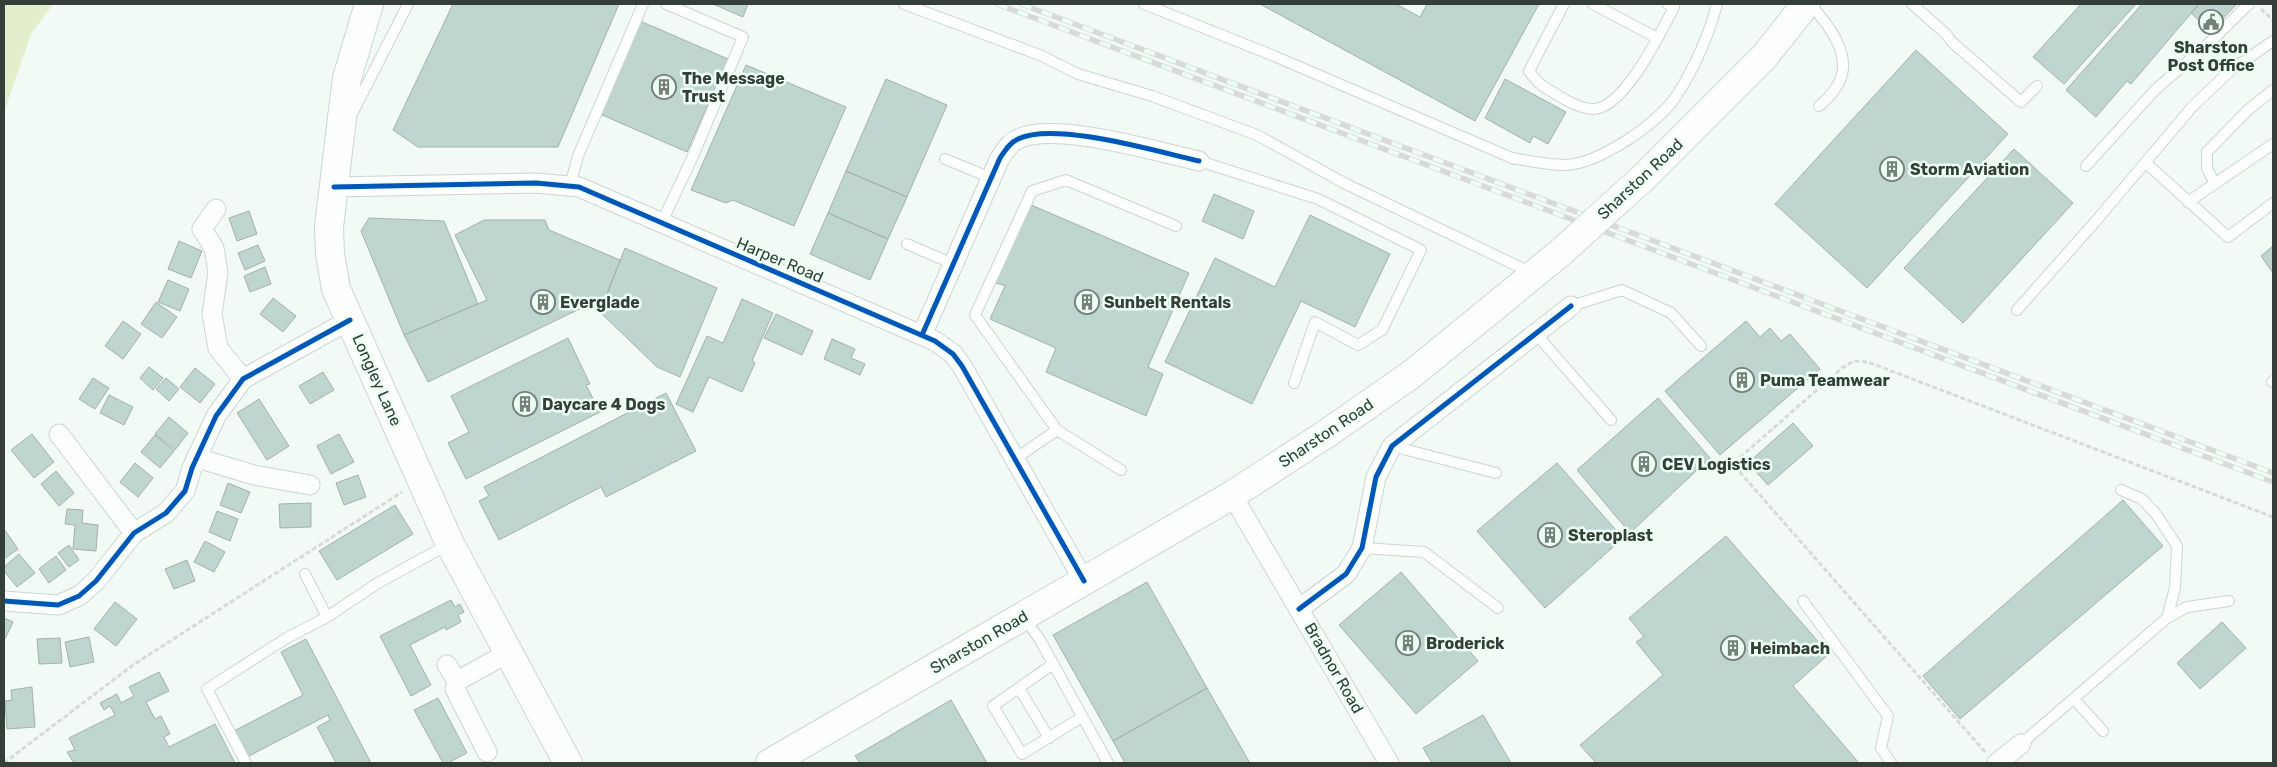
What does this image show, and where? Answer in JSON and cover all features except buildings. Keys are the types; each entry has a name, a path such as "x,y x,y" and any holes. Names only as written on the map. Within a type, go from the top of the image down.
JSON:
{"main road":[{"name":"Longley Lane","path":"369,4 347,78 339,139 330,227 330,254 336,289 450,544 510,652 568,763"},
{"name":"Sharston Road","path":"770,763 1232,495 1329,432 1412,374 1560,253 1644,177 1758,64 1806,4"}],"street":[{"path":"922,335 991,178 1007,147 1016,139 1028,135 1064,134 1113,142 1199,161"},
{"name":"Harper Road","path":"334,187 536,183 570,186 588,190 922,335 945,348 962,366 1084,581"},
{"path":"216,209 202,229 214,248 218,272 212,314 218,348 243,379"},
{"path":"1299,610 1346,574 1362,548 1376,477 1392,446 1571,306"},
{"path":"4,601 58,605 79,596 96,581 134,533 166,513 185,491 197,458 216,416 243,379 350,320"},
{"path":"59,434 134,533"},
{"path":"197,458 254,475 310,485"},
{"name":"Bradnor Road","path":"1232,495 1389,763"},
{"path":"487,752 455,689 452,673 510,652"},
{"path":"1993,760 2021,744"}],"lane":[{"path":"339,139 408,4"},
{"path":"570,186 578,156 643,4"},
{"path":"662,222 693,156 743,37 666,4"},
{"path":"904,4 1042,56 1078,74 1152,96 1257,135 1346,184 1535,274"},
{"path":"1144,4 1274,56 1512,158 1538,163 1566,165 1590,160 1620,145 1650,124 1676,97 1693,65 1717,4"},
{"path":"1564,4 1529,71 1538,84 1577,106 1594,110 1611,103 1630,82 1674,7 1668,4"},
{"path":"1594,4 1657,38"},
{"path":"1810,4 1835,36 1842,63 1841,76 1836,88 1819,106"},
{"path":"1912,4 1946,33 1953,43 2021,102 2037,86"},
{"path":"2086,166 2156,89 2209,43 2249,4"},
{"path":"2017,310 2146,163 2192,106 2231,70 2273,41"},
{"path":"2214,184 2207,168 2207,152 2248,110 2273,90"},
{"path":"2188,202 2273,144"},
{"path":"945,159 991,178"},
{"path":"1199,161 1318,199 1421,250 1382,330 1358,345 1315,322 1294,383"},
{"path":"2146,163 2228,237 2273,203"},
{"path":"1121,470 1057,430 974,315 1032,190 1066,180 1176,226"},
{"path":"907,244 953,264"},
{"path":"1571,306 1622,290 1670,313 1701,346"},
{"path":"1536,334 1611,420"},
{"path":"1015,460 1057,430"},
{"path":"1392,446 1496,473"},
{"path":"2121,490 2142,499 2156,514 2177,546 2176,588 2167,618"},
{"path":"246,763 207,689 285,639 327,617 378,583 450,544"},
{"path":"1362,548 1424,552 1498,608"},
{"path":"305,574 327,617"},
{"path":"1804,601 1888,716 1881,748 1892,763"},
{"path":"2021,744 2167,618 2187,607 2229,601"},
{"path":"1023,616 1053,664 1108,763"},
{"path":"1053,664 993,706 1022,754 1082,717"},
{"path":"1019,688 1049,738"},
{"path":"2074,698 2103,731"}],"path":[{"path":"2255,4 2273,20"},
{"path":"1993,760 1738,470 1735,464 1737,460 1842,368 1854,361 1868,362 2273,516"},
{"path":"4,763 133,665 421,480"}],"green space":[{"path":"4,4 53,4 31,34 4,112"}],"railway":[{"path":"997,4 2273,482"},
{"path":"1021,4 2273,473"}],"cycle path":[{"path":"922,335 1000,158 1008,147 1018,139 1035,134 1081,136 1133,145 1199,161"},
{"path":"334,187 536,183 579,187 935,341 953,354 962,366 1084,581"},
{"path":"1299,609 1346,574 1362,548 1376,477 1392,446 1571,306"},
{"path":"4,601 58,605 79,596 96,581 134,533 166,513 185,491 192,468 216,416 243,379 350,320"}],"place":[{"name":"Sharston Post Office","path":"2211,22"},
{"name":"The Message Trust","path":"664,87"},
{"name":"Storm Aviation","path":"1892,169"},
{"name":"Everglade","path":"543,302"},
{"name":"Sunbelt Rentals","path":"1087,302"},
{"name":"Puma Teamwear","path":"1742,380"},
{"name":"Daycare 4 Dogs","path":"525,404"},
{"name":"CEV Logistics","path":"1644,464"},
{"name":"Steroplast","path":"1550,535"},
{"name":"Broderick","path":"1408,643"},
{"name":"Heimbach","path":"1733,648"}]}
